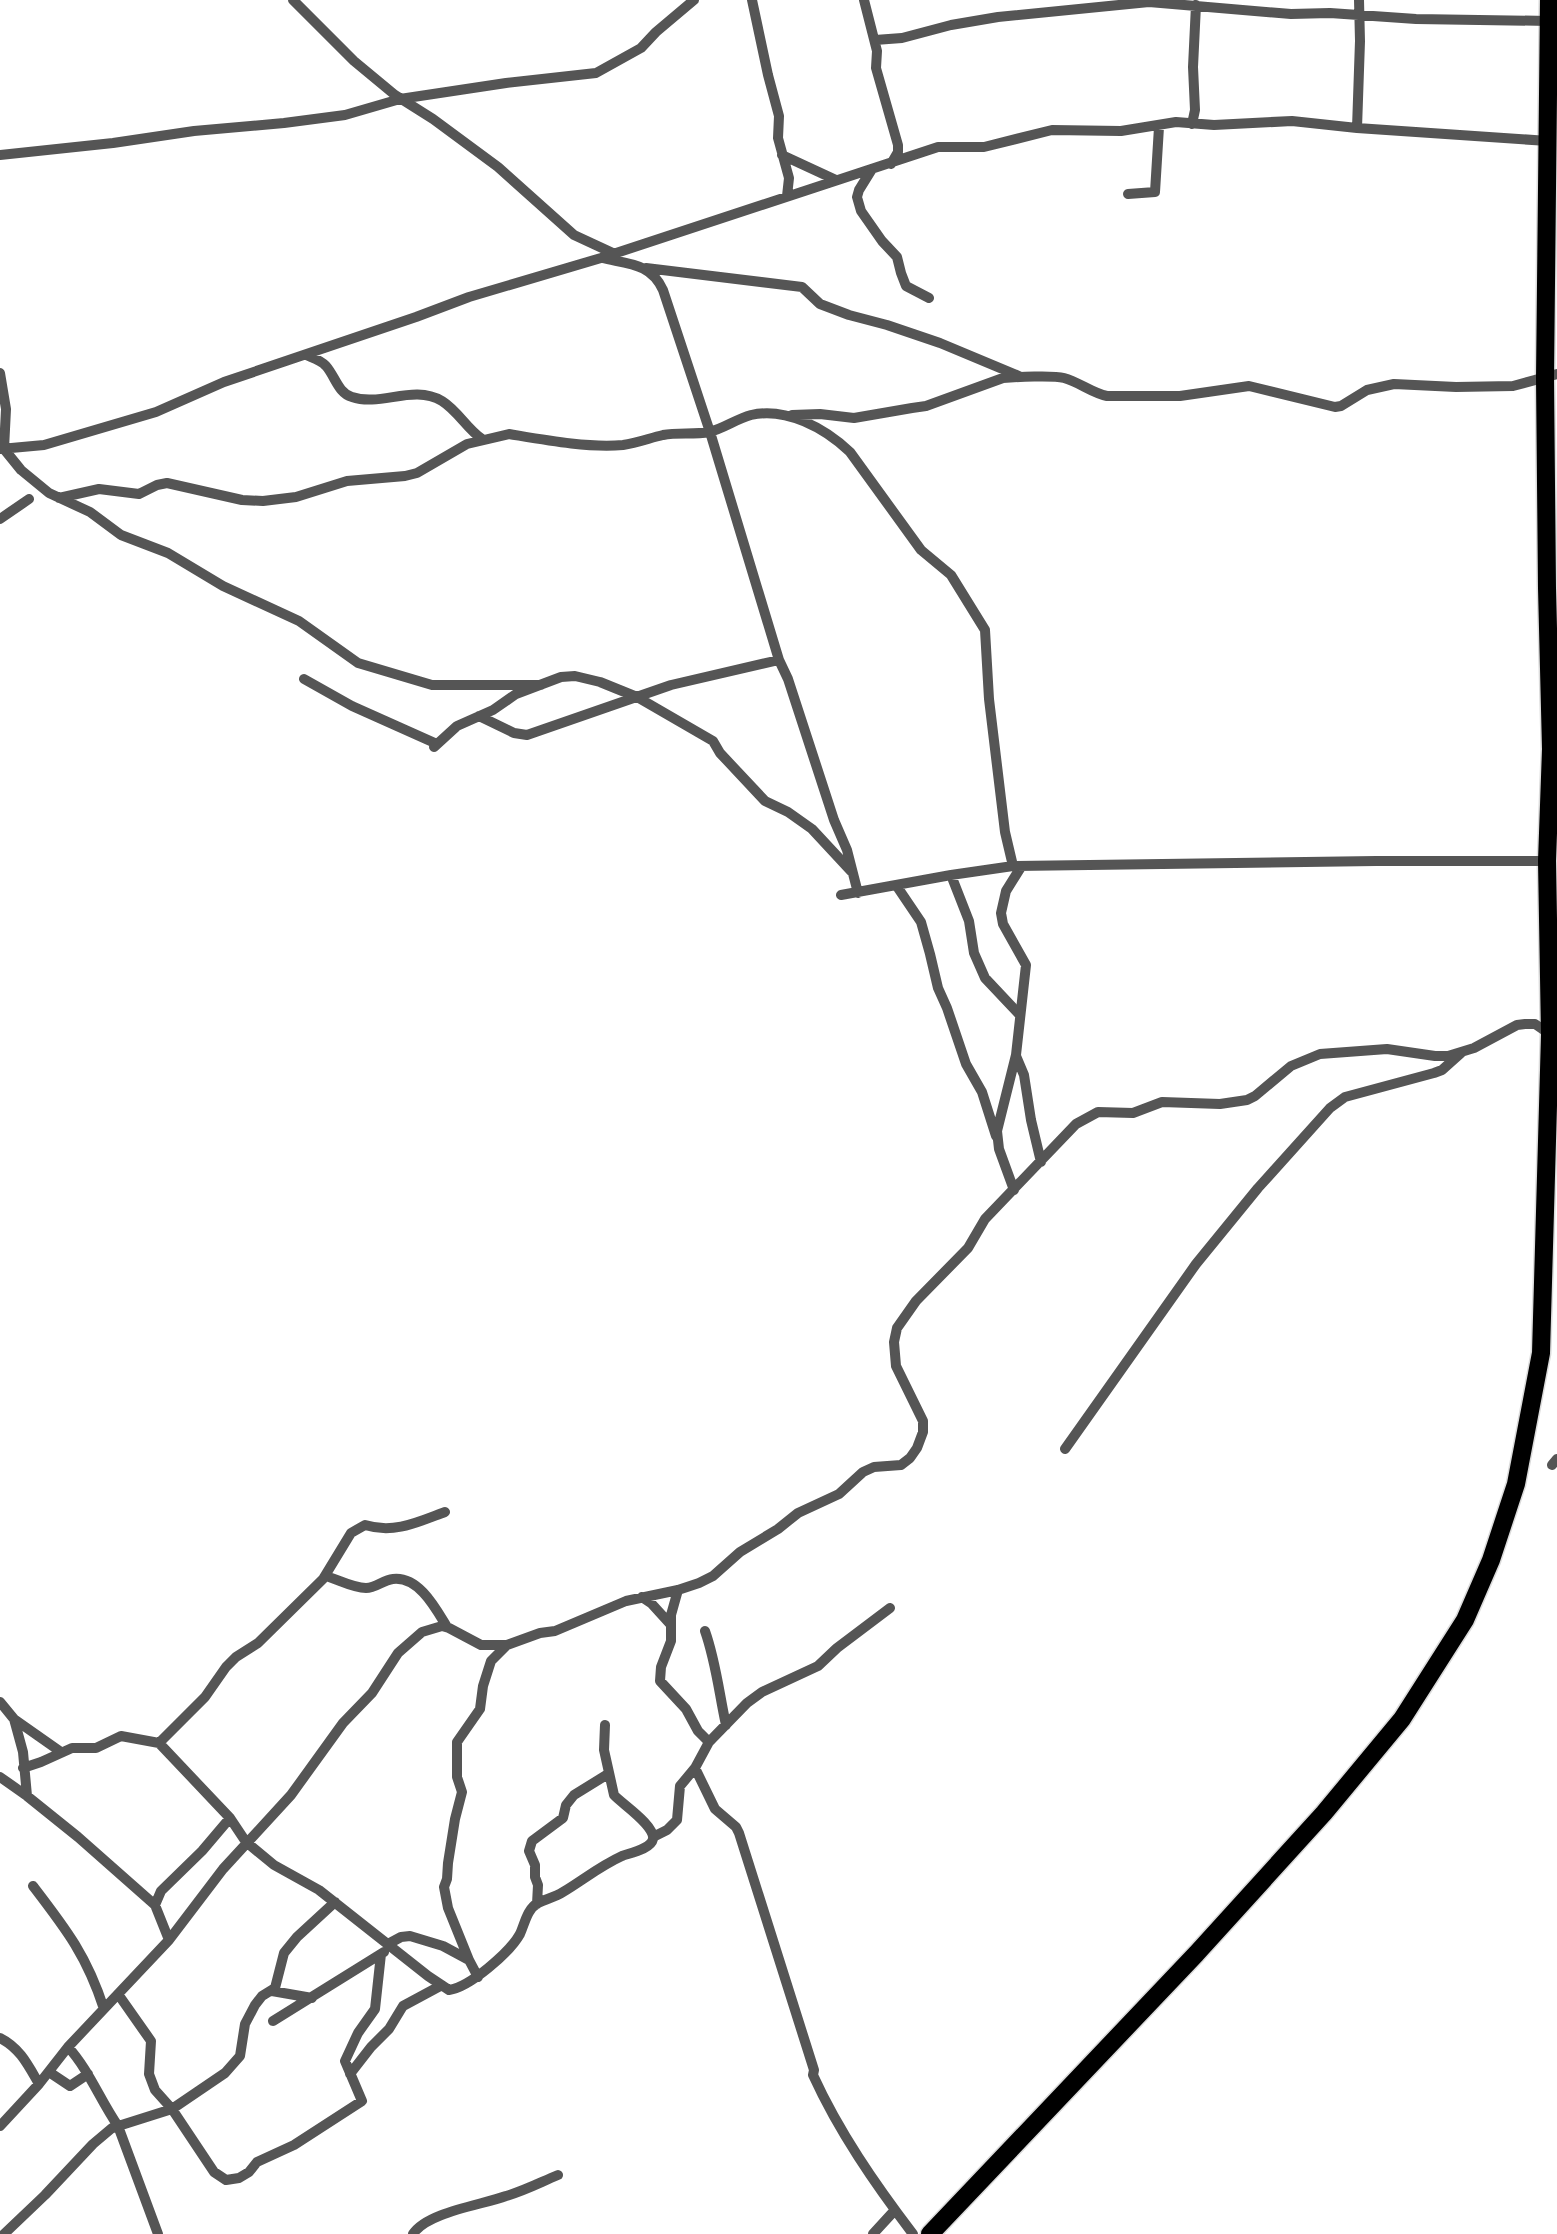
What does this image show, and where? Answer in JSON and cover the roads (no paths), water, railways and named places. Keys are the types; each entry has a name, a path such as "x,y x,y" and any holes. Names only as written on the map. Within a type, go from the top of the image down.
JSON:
{"highway":[{"path":"930,2234 1196,1954 1324,1813 1402,1719 1465,1620 1491,1560 1516,1484 1541,1353 1554,1035 1547,861 1551,749 1546,588 1551,376 1549,0"}],"street":[{"path":"293,0 354,61 400,99 433,119 498,167 574,235 615,254"},
{"path":"0,156 194,131 335,116 400,99 506,83 596,74 641,48 694,0"},
{"path":"752,0 779,116 778,138 789,178 787,196"},
{"path":"864,0 877,51 876,68 898,145 898,152 891,164"},
{"path":"1357,128 1359,0"},
{"path":"875,40 902,38 951,25 1092,3 1149,2 1275,13 1359,17 1549,21"},
{"path":"1192,124 1195,110 1193,67 1196,5"},
{"path":"1,448 44,445 156,412 224,382 416,318 477,294 615,254 938,147 984,147 1052,130 1121,131 1160,127 1176,122 1192,124 1292,122 1548,141"},
{"path":"1128,194 1155,192 1160,127"},
{"path":"782,155 836,180"},
{"path":"872,169 859,189 857,197 861,211 882,241 897,257 900,273 906,286 929,298"},
{"path":"601,258 646,268 802,286 820,304 940,343 1025,378"},
{"path":"646,268 654,275 663,290 710,432 779,660 788,679 834,820 847,850 858,892"},
{"path":"306,355 326,366 347,395 364,400 407,393 434,398 450,407 482,439"},
{"path":"0,373 6,409 1,448 39,487 90,512 121,535 168,553 223,586 298,621 358,663 432,685 540,685"},
{"path":"59,498 99,489 139,494 167,483 242,500 263,501 296,497 347,481 405,476 417,472 467,444 509,434 551,441 619,445 665,435 710,432 735,420 765,413 787,416 820,414 860,417 926,406 1003,378 1062,378 1097,394 1107,396 1180,396 1253,387 1335,407 1341,406 1368,390 1394,384 1456,387 1513,386 1551,376"},
{"path":"787,416 821,430 838,440 850,452 921,550 951,574 982,624 987,637 989,699 1005,832 1017,866 1006,891 1001,913 1003,924 1025,961 1026,969 1019,1014 1016,1056 999,1118 998,1141"},
{"path":"0,519 29,499"},
{"path":"479,716 514,733 527,735 671,685 779,660"},
{"path":"304,679 361,711 435,745 458,726 493,710 516,694 561,677 578,676 600,682 637,697 714,741 720,753 765,801 788,812 812,829 852,872"},
{"path":"841,895 951,875 1017,866 1547,861"},
{"path":"951,875 969,921 975,953 985,978 1019,1014"},
{"path":"896,885 921,922 938,988 948,1008 964,1058 982,1092 1014,1190"},
{"path":"478,1977 448,1908 444,1887 455,1819 462,1795 457,1777 458,1742 460,1735 480,1709 485,1679 491,1661 507,1646 540,1633 555,1631 604,1608 678,1590 713,1576 740,1552 807,1508 839,1494 864,1472 874,1467 901,1465 910,1458 923,1432 923,1420 896,1366 894,1342 897,1328 916,1301 968,1248 985,1219 1076,1124 1098,1112 1133,1113 1156,1103 1172,1101 1220,1104 1247,1100 1291,1066 1320,1054 1387,1049 1448,1056 1474,1048 1517,1025 1524,1024 1535,1024 1554,1035"},
{"path":"1065,1449 1196,1264 1258,1188 1330,1108 1345,1097 1434,1074 1464,1051"},
{"path":"1016,1056 1024,1075 1041,1162"},
{"path":"159,1743 205,1697 236,1657 258,1643 326,1576 347,1538 355,1529 364,1525 382,1530 393,1529 445,1512"},
{"path":"326,1576 363,1588 371,1588 393,1579 401,1580 413,1585 425,1595 447,1627 481,1645 507,1646"},
{"path":"678,1590 672,1608 671,1641 661,1667 660,1681 686,1708 698,1731 709,1742"},
{"path":"642,1597 651,1603 671,1625"},
{"path":"23,1768 72,1748 96,1748 121,1736 159,1743 230,1818 246,1842 274,1865 319,1890 449,1990 459,1988 478,1977 514,1943 530,1911 537,1904 563,1892 611,1861 644,1848 652,1842 653,1837 667,1830 677,1821 680,1809 679,1788 695,1768 709,1742 726,1725 762,1692 818,1666 837,1648 890,1608"},
{"path":"0,2126 39,2084 68,2047 170,1940 223,1869 291,1795 343,1723 372,1693 398,1653 424,1631 436,1627 447,1627"},
{"path":"705,1631 717,1676 719,1697 726,1725"},
{"path":"0,1702 14,1719 61,1752"},
{"path":"14,1719 23,1752 27,1796"},
{"path":"605,1725 604,1750 614,1795 633,1809 653,1837"},
{"path":"695,1768 715,1809 736,1827 739,1833 814,2070 813,2075 822,2096 850,2144 913,2234"},
{"path":"537,1904 538,1885 535,1866 529,1851 532,1841 562,1818 566,1805 574,1795 608,1774"},
{"path":"0,1778 27,1796 78,1837 154,1905 170,1940"},
{"path":"154,1905 161,1892 202,1851 230,1818"},
{"path":"33,1886 70,1934 90,1970 104,2009"},
{"path":"4,2234 93,2144 112,2128 172,2109 188,2100 233,2066 242,2053 243,2031 247,2019 262,1996 272,1991 278,1980 284,1953 297,1937 335,1902"},
{"path":"273,2021 381,1954 401,1936 410,1935 443,1946 469,1960"},
{"path":"118,1994 151,2042 150,2075 158,2094 172,2109 214,2172 223,2179 236,2179 265,2157 294,2145 361,2102 345,2061 358,2033 375,2009 381,1954"},
{"path":"350,2074 364,2054 389,2029 403,2006 441,1985"},
{"path":"272,1991 312,1998"},
{"path":"0,2038 15,2047 27,2062 39,2084"},
{"path":"68,2047 80,2061 118,2126 158,2234"},
{"path":"49,2072 70,2086 88,2074"},
{"path":"413,2234 420,2226 452,2212 507,2196 558,2175"},
{"path":"873,2234 895,2210"}]}
